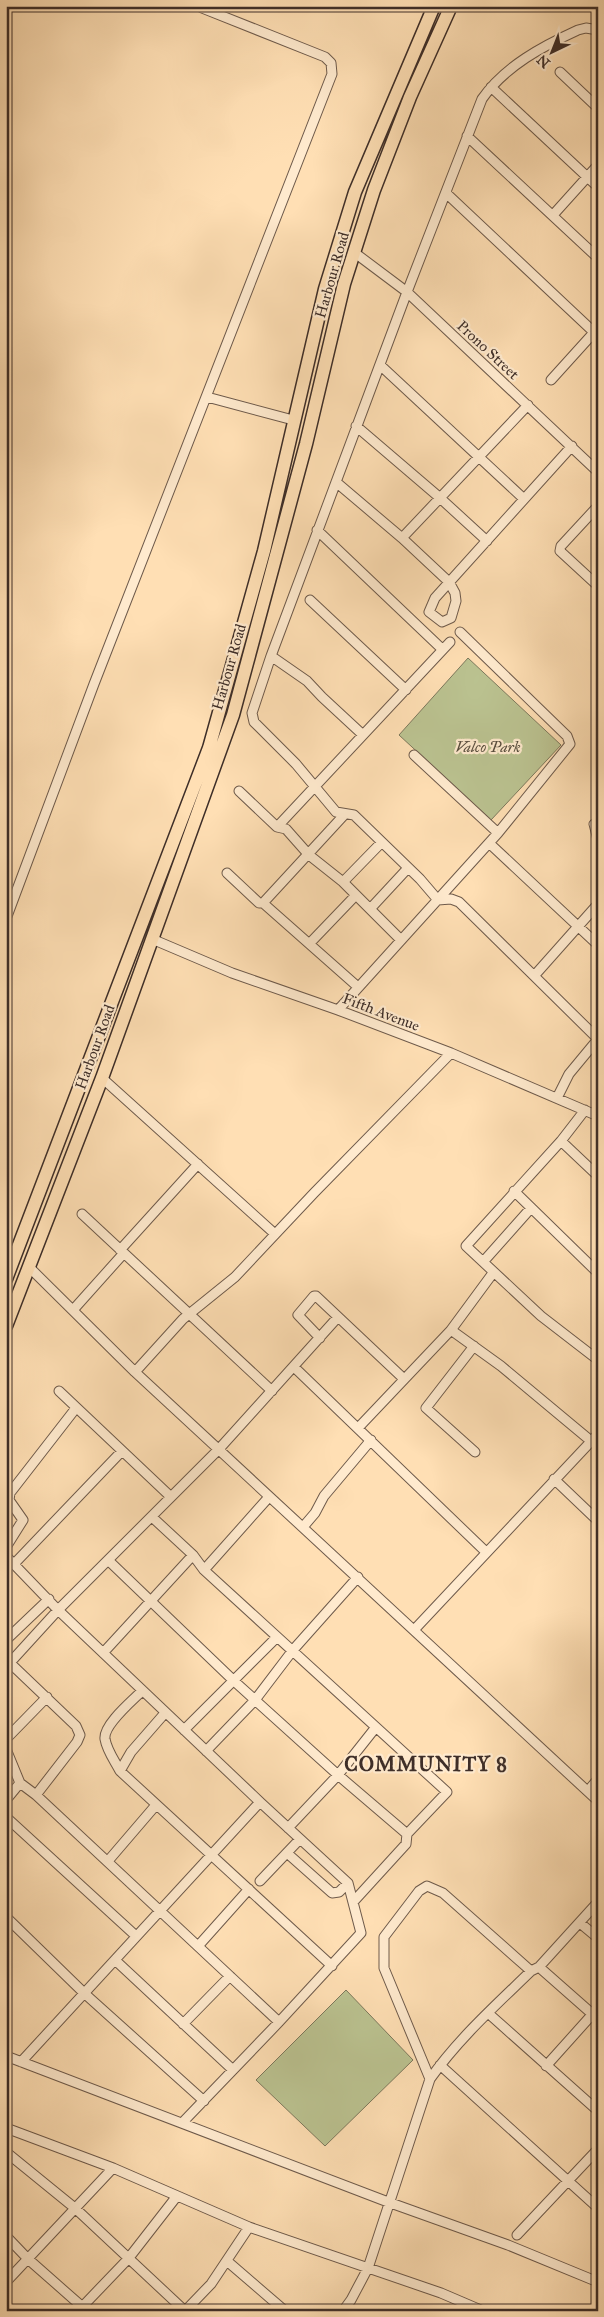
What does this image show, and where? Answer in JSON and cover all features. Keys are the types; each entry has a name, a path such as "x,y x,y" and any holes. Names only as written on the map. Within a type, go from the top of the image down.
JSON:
{"highway":[{"name":"Harbour Road","path":"6,1279 209,748 264,551 325,288 355,192 434,6"},
{"name":"Harbour Road","path":"6,1326 102,1078 233,715 306,444 344,284 374,190 403,116 451,6"}],"street":[{"path":"6,919 94,684 332,74 333,68 328,59 223,17 202,8 202,6"},
{"path":"438,900 354,815 336,812 296,764 252,720 252,713 317,530 482,99 491,87 526,58 557,39 586,28 598,30"},
{"path":"560,72 598,108"},
{"path":"491,87 598,187"},
{"path":"467,136 598,258"},
{"path":"553,215 598,165"},
{"path":"446,192 596,332 550,380"},
{"name":"Prono Street","path":"355,253 407,292 598,472"},
{"path":"380,365 524,499"},
{"path":"207,398 294,420"},
{"path":"402,538 528,405"},
{"path":"356,426 487,541"},
{"path":"336,482 402,538 449,582 572,446"},
{"path":"598,506 561,546 560,551 598,586"},
{"path":"317,530 442,649"},
{"path":"310,600 406,690"},
{"path":"338,1010 498,833 568,748 570,740 460,632"},
{"path":"277,828 450,642"},
{"path":"271,656 307,681 363,735"},
{"path":"414,755 498,833"},
{"path":"239,791 277,828 286,829 309,855 344,882 402,940"},
{"path":"263,903 345,814"},
{"path":"594,824 598,840"},
{"path":"344,882 381,843"},
{"path":"489,843 598,945"},
{"path":"370,909 408,868"},
{"path":"226,873 259,903 263,903 310,943 358,987"},
{"path":"310,943 356,895"},
{"path":"438,900 451,899 459,902 598,1039 569,1074 557,1098"},
{"path":"534,976 598,904"},
{"name":"Fifth Avenue","path":"152,940 232,973 338,1010 451,1053 598,1116"},
{"path":"135,1372 190,1314 235,1277 451,1053"},
{"path":"102,1078 275,1234"},
{"path":"585,1110 561,1141 466,1246 541,1316 598,1360"},
{"path":"561,1141 598,1176"},
{"path":"73,1310 198,1164"},
{"path":"514,1191 598,1272"},
{"path":"483,1262 531,1208"},
{"path":"82,1214 272,1391"},
{"path":"29,1267 135,1372 598,1801"},
{"path":"358,1428 451,1330 493,1273"},
{"path":"320,1338 298,1315 312,1297 316,1296 404,1379"},
{"path":"36,1795 77,1742 80,1735 76,1726 47,1697 8,1665 58,1610 109,1561 218,1449 338,1317"},
{"path":"414,1630 594,1437 451,1330"},
{"path":"474,1346 426,1408 475,1452"},
{"path":"294,1367 486,1552"},
{"path":"59,1391 171,1497"},
{"path":"6,1546 23,1520 8,1497 10,1493 76,1408"},
{"path":"303,1527 315,1513 324,1496 371,1440"},
{"path":"14,1564 122,1451"},
{"path":"554,1479 598,1521"},
{"path":"204,1570 269,1497"},
{"path":"152,1517 193,1555 204,1570 447,1792 407,1834 406,1844 354,1901"},
{"path":"103,1653 193,1555"},
{"path":"6,1556 58,1610 142,1691 348,1883 354,1901 361,1933 280,2022 182,2123"},
{"path":"109,1561 234,1681 338,1775 407,1834"},
{"path":"206,1752 255,1700 293,1650 358,1577"},
{"path":"6,1640 49,1599"},
{"path":"184,1730 276,1637"},
{"path":"142,1691 108,1726 104,1738 120,1771 332,1966"},
{"path":"6,1739 47,1697"},
{"path":"120,1771 131,1752 166,1713"},
{"path":"288,1828 338,1775 376,1727"},
{"path":"6,1749 20,1784 36,1795 280,2022"},
{"path":"588,1791 598,1779"},
{"path":"6,1800 20,1784"},
{"path":"21,2062 260,1802"},
{"path":"108,1861 156,1805"},
{"path":"6,1816 136,1936"},
{"path":"260,1881 300,1839"},
{"path":"287,1853 332,1893 340,1892 348,1883"},
{"path":"430,2079 384,1968 384,1937 419,1891 427,1886 443,1893 535,1969 596,2014 546,2066"},
{"path":"199,1945 249,1889"},
{"path":"342,2311 351,2300 368,2268 388,2202 430,2079 440,2065 488,2013 535,1969 598,1902"},
{"path":"6,1917 84,1994 204,2101"},
{"path":"580,1923 598,1938"},
{"path":"114,1960 233,2070"},
{"path":"183,2024 230,1976"},
{"path":"488,2013 598,2111"},
{"path":"6,2056 388,2202 508,2245 598,2282"},
{"path":"440,2065 567,2182 598,2208"},
{"path":"6,2128 113,2168 249,2227 441,2293 483,2311"},
{"path":"517,2235 598,2149"},
{"path":"6,2152 76,2209 185,2311 210,2284 249,2227"},
{"path":"6,2282 113,2168"},
{"path":"6,2236 28,2260 85,2309 128,2259 177,2196"},
{"path":"227,2261 285,2311"}],"green space":[{"name":"Valco Park","path":"468,658 561,745 491,820 399,735"},
{"path":"346,1990 413,2060 325,2146 256,2080"}],"district":[{"name":"COMMUNITY 8","path":"426,1764"}]}
